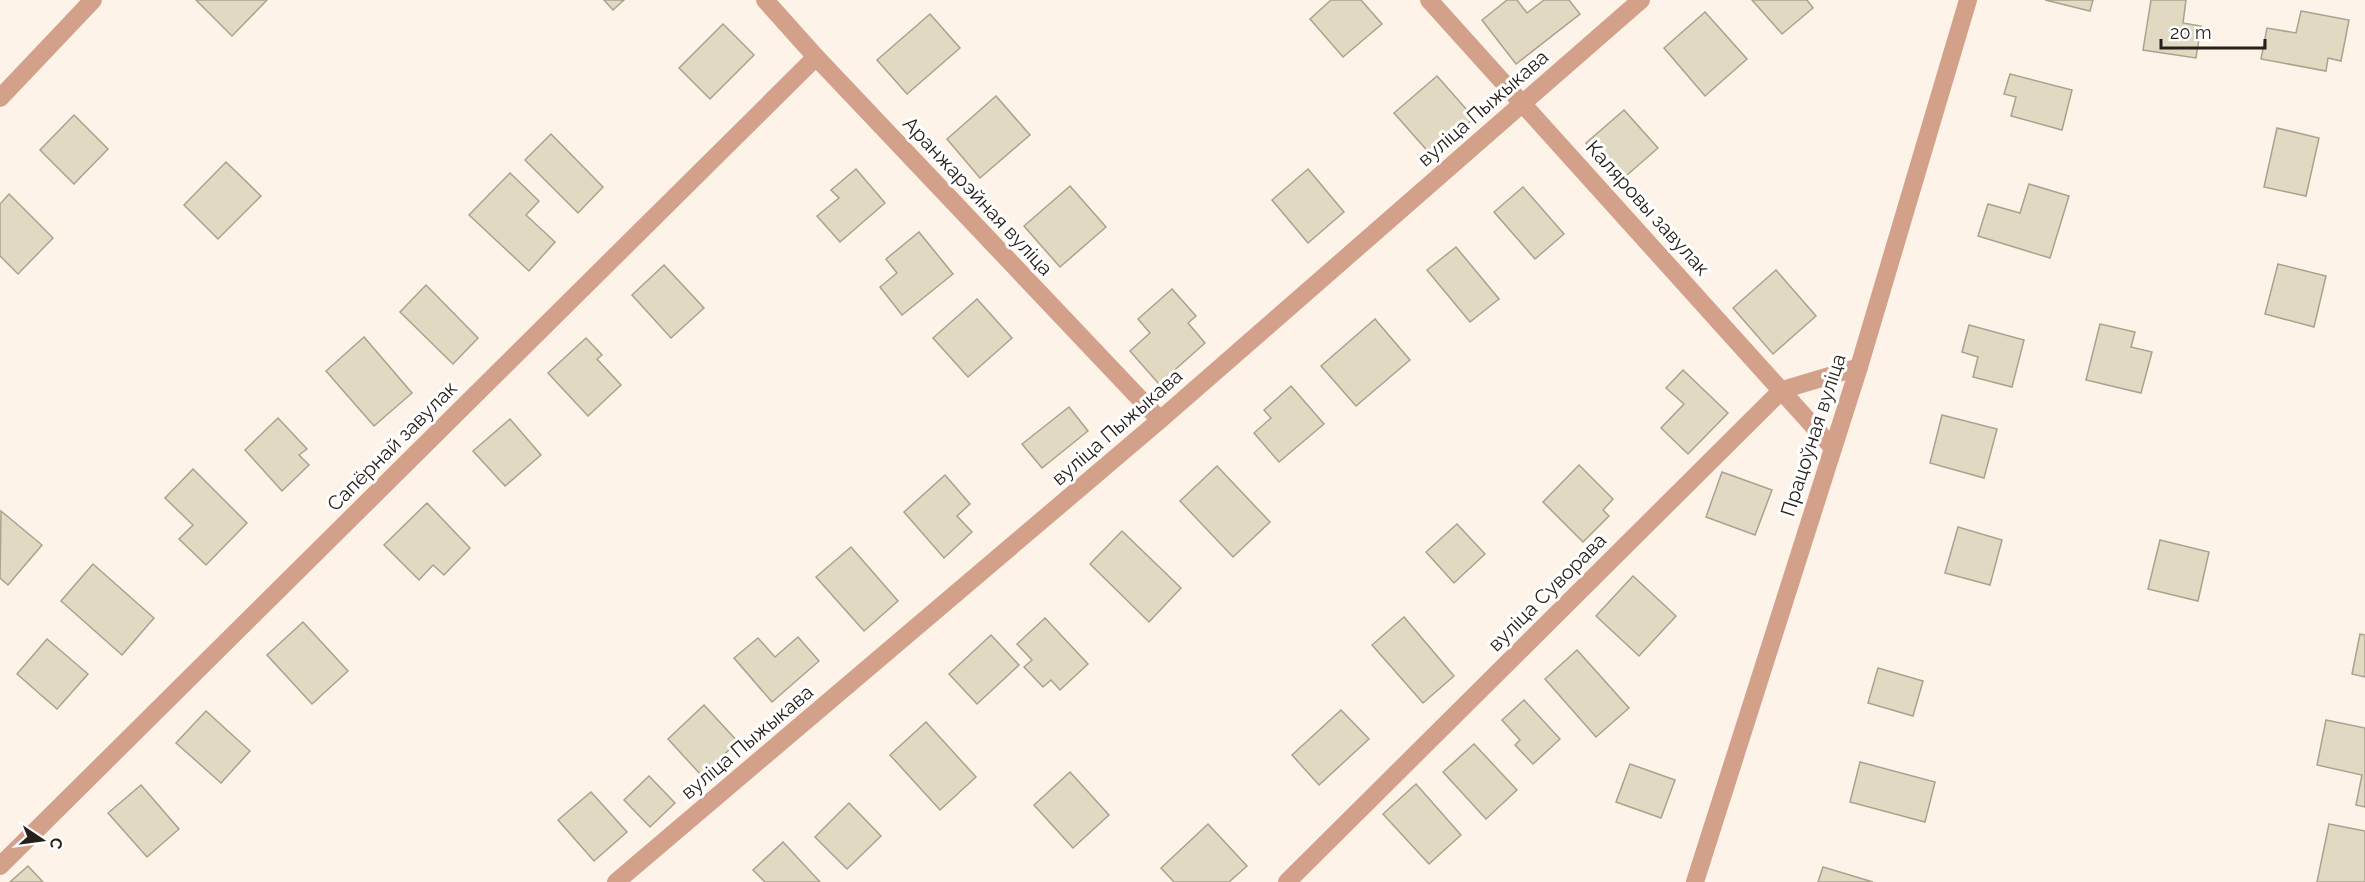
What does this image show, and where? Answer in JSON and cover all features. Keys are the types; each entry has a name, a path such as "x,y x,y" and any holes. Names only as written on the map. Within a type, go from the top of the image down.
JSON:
{"street":[{"path":"0,98 93,0"},
{"name":"Аранжарэйная вуліца","path":"765,0 816,57 1160,420"},
{"name":"Каляровы завулак","path":"1429,0 1833,448"},
{"name":"вуліца Пыжыкава","path":"616,882 1160,420 1641,0"},
{"name":"Працоўная вуліца","path":"1695,882 1859,367 1968,0"},
{"name":"Сапёрнай завулак","path":"0,866 816,57"},
{"name":"вуліца Суворава","path":"1287,882 1782,390 1859,367"}],"building":[{"path":"196,0 267,0 232,36"},
{"path":"604,0 624,0 613,10"},
{"path":"1331,0 1361,0 1382,24 1343,57 1310,19"},
{"path":"1507,0 1517,0 1527,13 1544,0 1569,0 1580,14 1516,64 1482,20"},
{"path":"1752,0 1807,0 1813,8 1782,34"},
{"path":"2045,0 2093,0 2090,11"},
{"path":"2151,0 2186,0 2183,23 2201,26 2196,58 2143,50"},
{"path":"2301,11 2349,20 2341,61 2328,58 2326,71 2261,59 2267,28 2296,33"},
{"path":"1705,12 1747,59 1705,96 1664,48"},
{"path":"930,14 960,48 907,94 877,60"},
{"path":"723,24 754,55 710,99 679,68"},
{"path":"2010,74 2072,90 2062,130 2011,116 2016,97 2004,94"},
{"path":"1437,76 1474,118 1431,155 1394,113"},
{"path":"996,96 1030,135 980,178 947,139"},
{"path":"1624,110 1658,148 1619,182 1586,143"},
{"path":"74,115 108,149 74,184 40,150"},
{"path":"2277,128 2319,138 2306,196 2264,187"},
{"path":"551,134 603,187 578,213 525,160"},
{"path":"226,162 261,196 218,239 184,205"},
{"path":"856,169 885,203 840,242 817,216 839,198 831,190"},
{"path":"1308,169 1344,212 1308,243 1272,200"},
{"path":"510,173 539,201 526,215 555,242 529,271 469,215"},
{"path":"2029,184 2069,196 2050,258 1978,236 1988,204 2020,213"},
{"path":"1070,186 1106,227 1060,267 1024,226"},
{"path":"1523,187 1564,234 1535,259 1494,212"},
{"path":"9,194 53,238 18,274 0,256 0,204"},
{"path":"919,232 953,274 902,315 880,287 897,273 886,259"},
{"path":"1456,247 1499,299 1470,322 1427,270"},
{"path":"2278,264 2326,276 2314,327 2265,314"},
{"path":"664,265 704,308 671,338 632,295"},
{"path":"1776,270 1816,316 1773,354 1733,308"},
{"path":"426,285 478,338 453,364 400,312"},
{"path":"1172,289 1196,316 1188,323 1205,343 1159,384 1130,351 1150,333 1138,319"},
{"path":"977,299 1012,338 968,377 933,338"},
{"path":"1375,319 1410,360 1356,406 1321,366"},
{"path":"2100,324 2135,332 2131,347 2152,352 2141,393 2086,380"},
{"path":"1969,325 2024,340 2012,387 1973,377 1978,357 1962,352"},
{"path":"364,337 412,393 374,426 326,371"},
{"path":"586,338 602,355 597,359 621,385 588,416 548,373"},
{"path":"1683,370 1728,413 1688,454 1661,428 1684,404 1666,388"},
{"path":"1291,386 1324,424 1279,462 1254,433 1271,418 1264,410"},
{"path":"1069,407 1088,431 1042,468 1022,444"},
{"path":"1942,415 1997,429 1984,478 1930,463"},
{"path":"278,418 307,449 299,455 309,465 282,491 245,450"},
{"path":"510,419 541,455 505,486 473,451"},
{"path":"1579,465 1613,499 1603,510 1609,516 1583,542 1543,502"},
{"path":"1217,466 1270,522 1233,557 1180,501"},
{"path":"193,469 247,523 206,565 179,539 193,525 165,498"},
{"path":"1722,472 1772,490 1755,535 1706,517"},
{"path":"945,475 970,504 957,516 972,532 944,558 904,512"},
{"path":"427,503 470,548 444,575 433,565 419,580 384,545"},
{"path":"1,511 42,545 8,585 0,578"},
{"path":"1457,524 1485,554 1454,583 1426,552"},
{"path":"1958,527 2002,540 1990,585 1945,573"},
{"path":"1122,531 1181,588 1149,622 1090,564"},
{"path":"2160,540 2209,552 2198,601 2148,589"},
{"path":"851,547 898,601 864,631 816,577"},
{"path":"93,564 154,618 122,655 61,601"},
{"path":"1633,576 1676,616 1639,656 1596,616"},
{"path":"1404,617 1454,676 1423,703 1372,645"},
{"path":"1045,618 1088,664 1060,690 1051,680 1043,687 1024,667 1032,660 1017,644"},
{"path":"303,622 348,671 312,704 267,655"},
{"path":"2360,634 2365,635 2365,677 2352,674"},
{"path":"991,635 1019,665 977,704 949,674"},
{"path":"798,637 819,661 772,702 734,658 758,638 775,657"},
{"path":"47,639 88,674 57,709 17,674"},
{"path":"1577,650 1629,708 1596,737 1545,679"},
{"path":"1878,668 1923,681 1913,716 1868,703"},
{"path":"1524,700 1560,739 1533,764 1515,745 1520,740 1502,720"},
{"path":"704,705 738,742 701,775 668,739"},
{"path":"1341,710 1369,739 1319,785 1292,755"},
{"path":"206,711 250,751 221,783 176,743"},
{"path":"2326,720 2365,728 2365,807 2356,805 2362,775 2317,765"},
{"path":"926,722 976,777 940,810 890,755"},
{"path":"1474,744 1517,790 1486,819 1443,772"},
{"path":"1860,762 1935,782 1925,822 1850,802"},
{"path":"1630,764 1675,780 1661,818 1616,802"},
{"path":"1070,772 1109,815 1073,848 1034,805"},
{"path":"649,776 675,803 650,827 624,800"},
{"path":"1416,784 1461,835 1429,864 1383,814"},
{"path":"141,785 179,829 147,857 108,813"},
{"path":"591,792 627,832 594,861 558,820"},
{"path":"849,803 881,836 847,869 815,837"},
{"path":"1208,824 1247,866 1229,882 1174,882 1161,868"},
{"path":"2329,824 2365,831 2365,882 2317,882"},
{"path":"783,842 820,882 765,882 753,870"},
{"path":"28,866 43,882 10,882"},
{"path":"1823,867 1873,882 1818,882"}]}
